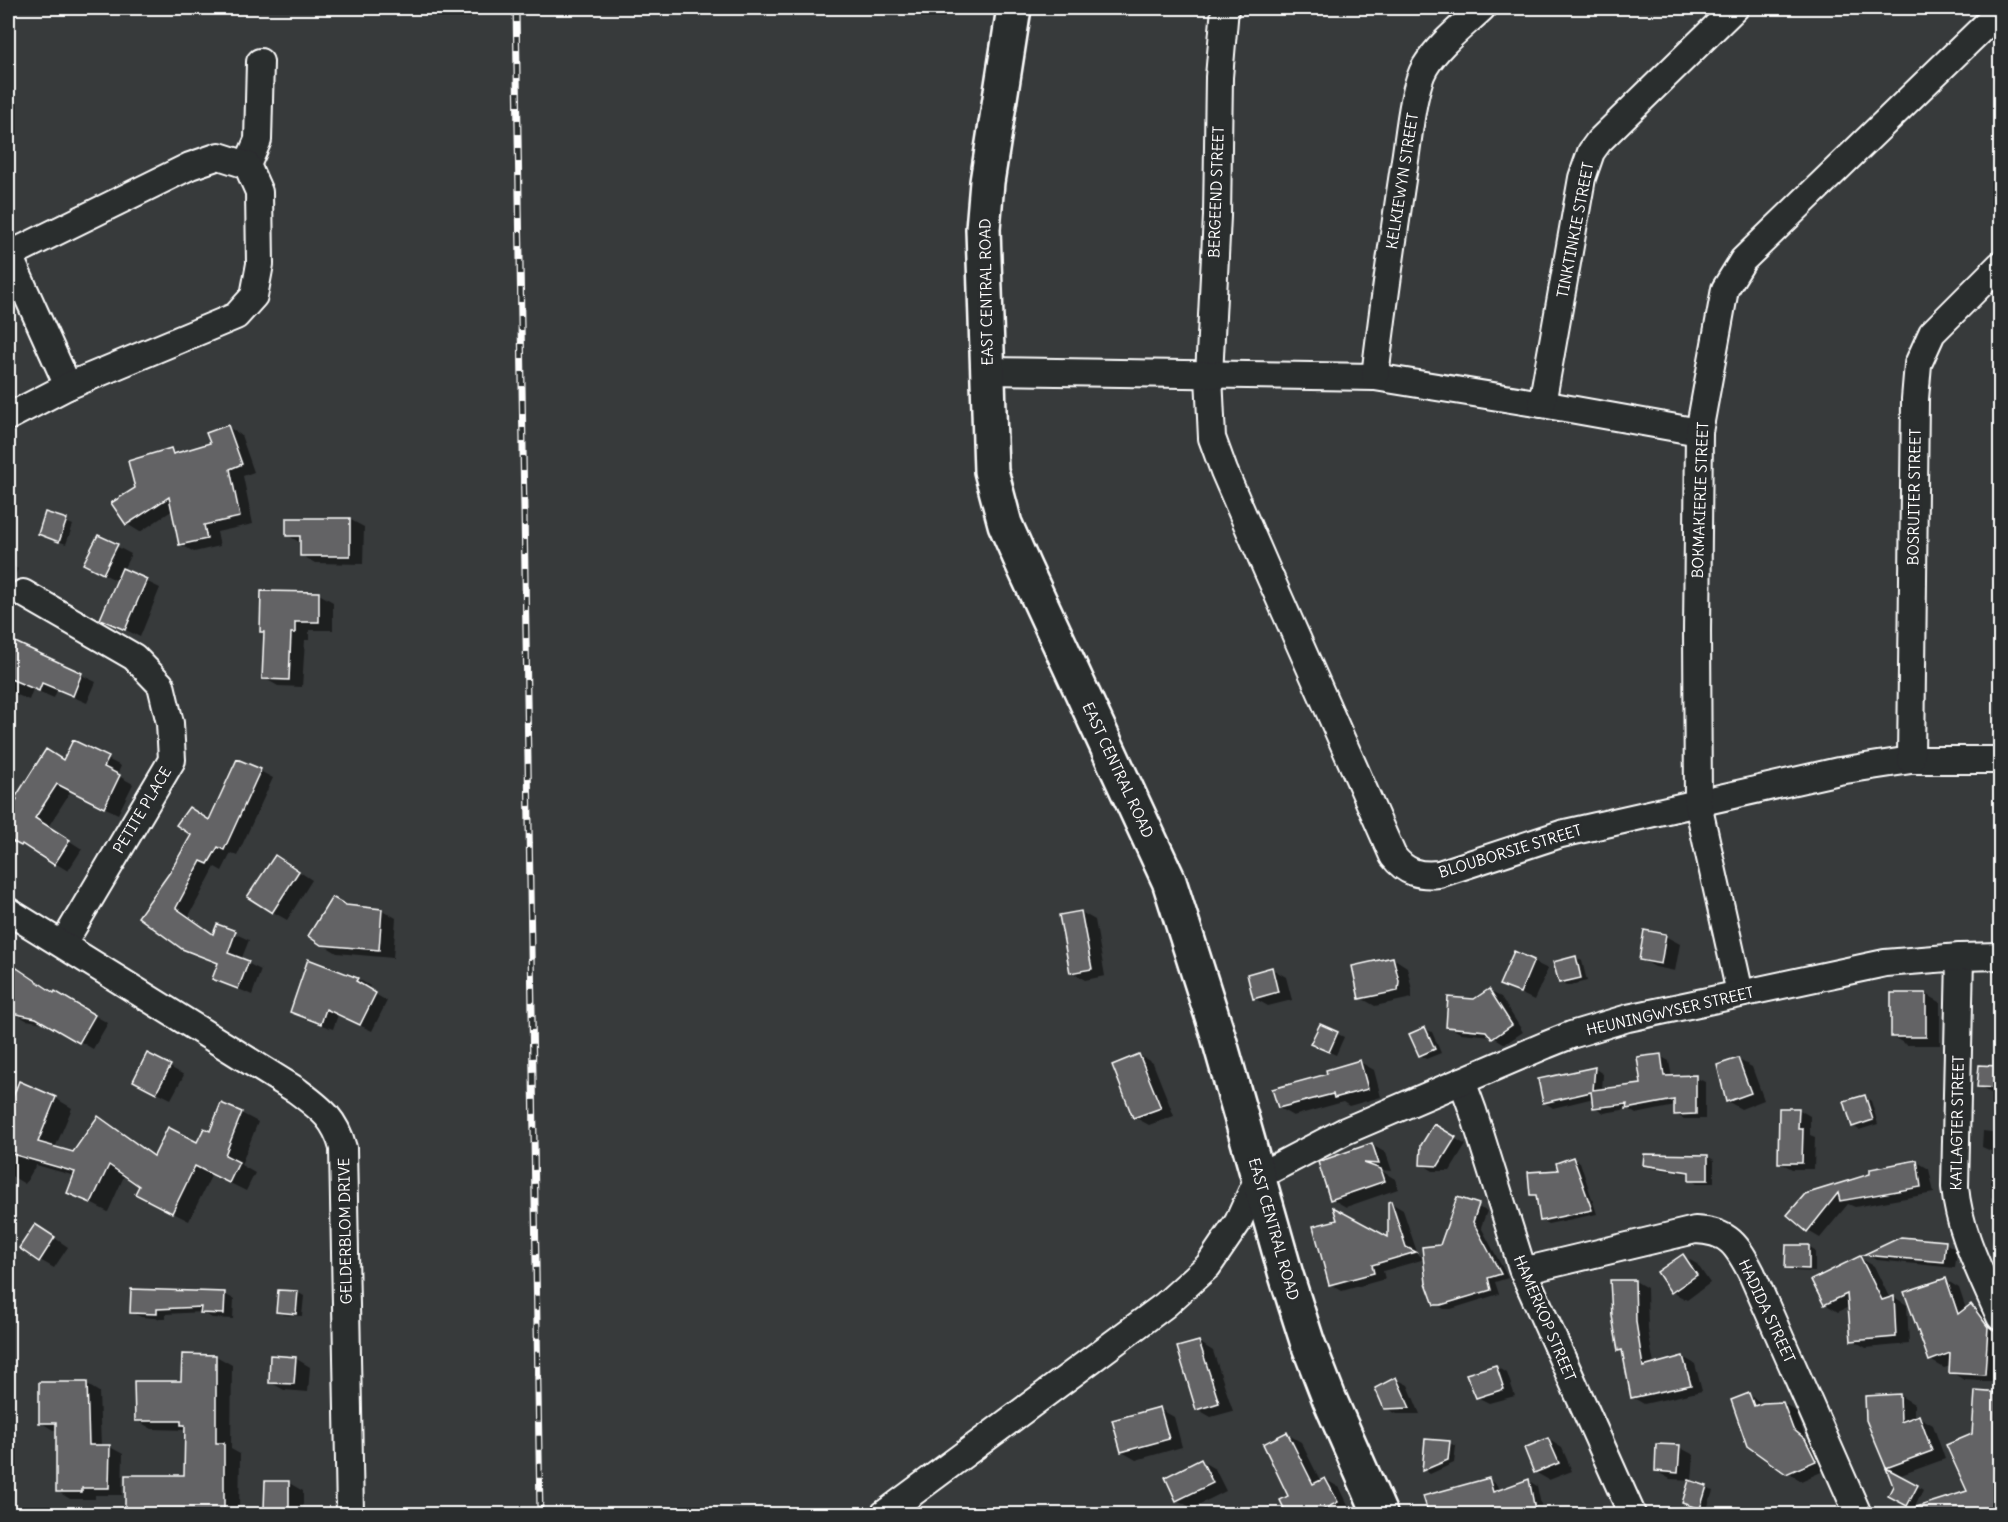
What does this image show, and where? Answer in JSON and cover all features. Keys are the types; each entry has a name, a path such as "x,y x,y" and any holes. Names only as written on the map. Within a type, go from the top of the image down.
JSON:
{"street":[{"name":"EAST CENTRAL ROAD","path":"1014,8 987,182 983,229 991,471 1005,524 1169,880 1204,988 1307,1341 1380,1515"},
{"name":"BERGEEND STREET","path":"1209,376 1217,216 1219,77 1225,8"},
{"name":"KELKIEWYN STREET","path":"1375,377 1382,310 1420,79 1425,67 1436,53 1482,8"},
{"name":"TINKTINKIE STREET","path":"1542,404 1582,178 1592,152 1599,141 1735,8"},
{"name":"BOKMAKIERIE STREET","path":"1740,993 1698,804 1699,432 1725,289 1743,260 2001,11"},
{"path":"8,417 68,386 236,316 254,296 260,264 259,192 247,165 258,140 260,62"},
{"path":"68,386 8,254 190,166 219,156 247,165"},
{"name":"BOSRUITER STREET","path":"1911,760 1915,399 1918,364 1932,333 2001,265"},
{"path":"988,371 1375,377 1699,432"},
{"name":"BLOUBORSIE STREET","path":"1209,376 1212,438 1224,471 1393,856 1401,866 1411,872 1424,875 1439,874 1561,834 1839,771 1911,760 2001,760"},
{"name":"PETITE PLACE","path":"23,593 134,657 161,686 170,723 172,760 63,944"},
{"name":"GELDERBLOM DRIVE","path":"8,911 296,1090 320,1108 336,1128 343,1148 350,1515"},
{"name":"HEUNINGWYSER STREET","path":"1259,1176 1345,1131 1571,1035 1628,1018 1885,963 2001,956"},
{"name":"KATLAGTER STREET","path":"1960,957 1955,1186 1966,1237 2001,1317"},
{"name":"HAMERKOP STREET","path":"1462,1081 1523,1271 1632,1515"},
{"path":"884,1515 1166,1305 1208,1266 1238,1222 1259,1176"},
{"name":"HADIDA STREET","path":"1523,1271 1695,1230 1718,1232 1726,1237 1734,1243 1752,1274 1858,1515"}],"building":[{"path":"228,425 242,464 230,469 240,517 204,525 207,539 179,545 169,497 126,525 111,503 135,488 128,461 171,448 173,454 210,443 206,433"},
{"path":"45,512 67,519 59,542 38,534"},
{"path":"286,518 350,518 350,556 300,556 300,536 286,536"},
{"path":"98,535 118,544 103,574 83,564"},
{"path":"122,568 147,579 125,630 100,619"},
{"path":"261,591 319,592 319,622 295,622 295,633 291,633 289,680 262,679 264,632 260,632"},
{"path":"13,641 82,673 73,696 42,683 39,691 8,678 8,655"},
{"path":"73,740 109,757 104,767 120,775 104,808 57,784 35,818 70,840 54,865 22,844 21,846 8,839 8,818 17,799 15,798 46,749 63,760"},
{"path":"237,759 261,769 224,850 218,847 208,864 201,861 176,908 213,934 217,924 236,931 228,953 249,961 238,989 212,979 218,963 182,949 138,917 170,872 191,835 176,825 189,807 209,820"},
{"path":"275,855 299,871 272,913 247,897"},
{"path":"332,897 346,905 382,909 379,950 321,945 308,936"},
{"path":"1081,911 1092,969 1070,973 1059,915"},
{"path":"1644,930 1666,934 1661,964 1639,960"},
{"path":"1514,951 1534,960 1520,993 1499,985"},
{"path":"1576,956 1581,978 1559,983 1553,962"},
{"path":"1393,957 1399,981 1398,991 1359,999 1352,966"},
{"path":"308,959 358,978 356,981 376,993 360,1025 326,1009 321,1024 290,1012"},
{"path":"8,962 54,993 55,991 95,1015 79,1043 36,1018 11,1013 14,995 8,991"},
{"path":"1272,967 1278,992 1253,999 1247,974"},
{"path":"1489,989 1512,1025 1492,1039 1486,1031 1446,1027 1448,997 1474,999"},
{"path":"1891,993 1926,993 1926,1037 1891,1037"},
{"path":"1320,1024 1338,1032 1329,1052 1310,1044"},
{"path":"1425,1027 1435,1049 1419,1056 1409,1034"},
{"path":"147,1053 171,1065 156,1093 133,1081"},
{"path":"1139,1054 1161,1108 1133,1118 1112,1065"},
{"path":"1661,1054 1664,1076 1696,1075 1696,1114 1674,1115 1674,1100 1626,1109 1627,1104 1593,1108 1591,1092 1543,1103 1538,1079 1595,1067 1593,1090 1641,1084 1637,1057"},
{"path":"1738,1058 1751,1093 1726,1102 1717,1065"},
{"path":"1360,1060 1368,1089 1334,1098 1333,1094 1278,1108 1272,1089 1327,1074 1326,1070"},
{"path":"1979,1065 1998,1066 1997,1088 1977,1087"},
{"path":"19,1081 56,1097 38,1142 73,1152 98,1116 154,1156 168,1127 197,1142 204,1128 210,1131 221,1103 242,1112 225,1155 239,1162 229,1183 195,1166 172,1213 135,1194 139,1186 109,1165 91,1203 67,1193 75,1172 8,1153 8,1110"},
{"path":"1865,1095 1873,1120 1852,1127 1844,1101"},
{"path":"1779,1108 1799,1108 1798,1129 1803,1129 1802,1163 1778,1163"},
{"path":"1434,1124 1456,1137 1438,1166 1420,1165 1421,1145"},
{"path":"1372,1143 1379,1164 1364,1163 1381,1169 1385,1181 1330,1200 1318,1162"},
{"path":"1644,1154 1708,1155 1708,1180 1689,1180 1689,1172 1643,1165"},
{"path":"1573,1157 1592,1210 1540,1221 1536,1195 1530,1195 1528,1172 1558,1170 1556,1163"},
{"path":"1917,1160 1921,1187 1840,1201 1838,1193 1807,1232 1787,1215 1805,1194 1870,1174 1870,1169"},
{"path":"1457,1197 1479,1204 1473,1222 1501,1274 1488,1278 1491,1290 1434,1305 1426,1283 1422,1247 1440,1245"},
{"path":"1391,1201 1406,1247 1416,1252 1372,1265 1374,1273 1329,1285 1313,1226 1337,1220 1333,1207 1388,1237 1388,1202"},
{"path":"35,1224 55,1237 39,1262 19,1248"},
{"path":"1901,1237 1946,1241 1944,1262 1863,1255"},
{"path":"1786,1245 1809,1245 1809,1269 1785,1268"},
{"path":"1683,1254 1697,1275 1671,1293 1657,1272"},
{"path":"1860,1256 1882,1300 1894,1296 1896,1337 1851,1341 1847,1294 1824,1305 1811,1280"},
{"path":"1946,1278 1958,1314 1971,1304 1988,1327 1985,1375 1949,1373 1950,1353 1929,1361 1904,1292"},
{"path":"1610,1280 1635,1280 1636,1322 1643,1367 1683,1356 1691,1385 1631,1398 1622,1350 1618,1351 1612,1316"},
{"path":"131,1289 225,1292 224,1314 200,1313 201,1307 157,1309 157,1314 130,1313"},
{"path":"278,1290 298,1291 296,1314 276,1312"},
{"path":"1199,1341 1219,1403 1196,1410 1177,1347"},
{"path":"182,1354 216,1355 216,1443 224,1443 224,1515 125,1514 125,1475 184,1475 185,1425 181,1425 181,1421 135,1421 134,1381 181,1381"},
{"path":"270,1355 296,1357 294,1384 269,1383"},
{"path":"1496,1365 1504,1389 1476,1398 1466,1374"},
{"path":"1396,1377 1410,1408 1384,1409 1375,1388"},
{"path":"39,1382 87,1382 89,1445 110,1445 109,1488 82,1488 82,1492 56,1492 56,1423 39,1423"},
{"path":"1975,1391 2001,1393 1998,1440 2001,1446 2001,1515 1908,1515 1907,1510 1967,1491 1946,1445 1972,1434"},
{"path":"1749,1393 1754,1406 1783,1402 1793,1429 1805,1439 1816,1461 1786,1474 1747,1446 1731,1400"},
{"path":"1900,1394 1901,1422 1919,1415 1932,1451 1886,1468 1866,1420 1865,1396"},
{"path":"1160,1407 1169,1439 1121,1452 1112,1420"},
{"path":"1287,1432 1313,1484 1325,1478 1338,1502 1313,1515 1287,1515 1280,1500 1288,1496 1263,1444"},
{"path":"1548,1438 1559,1463 1534,1473 1524,1448"},
{"path":"1425,1439 1450,1441 1448,1460 1422,1471"},
{"path":"1656,1444 1680,1445 1678,1473 1655,1471"},
{"path":"1201,1459 1213,1483 1176,1501 1165,1477"},
{"path":"1886,1468 1918,1485 1907,1506 1888,1496 1893,1486"},
{"path":"1489,1478 1493,1492 1529,1479 1536,1515 1429,1515 1423,1496"},
{"path":"1689,1480 1707,1486 1700,1509 1682,1503"},
{"path":"265,1481 289,1481 289,1509 264,1509"}],"railway":[{"path":"516,8 540,1514"}]}
